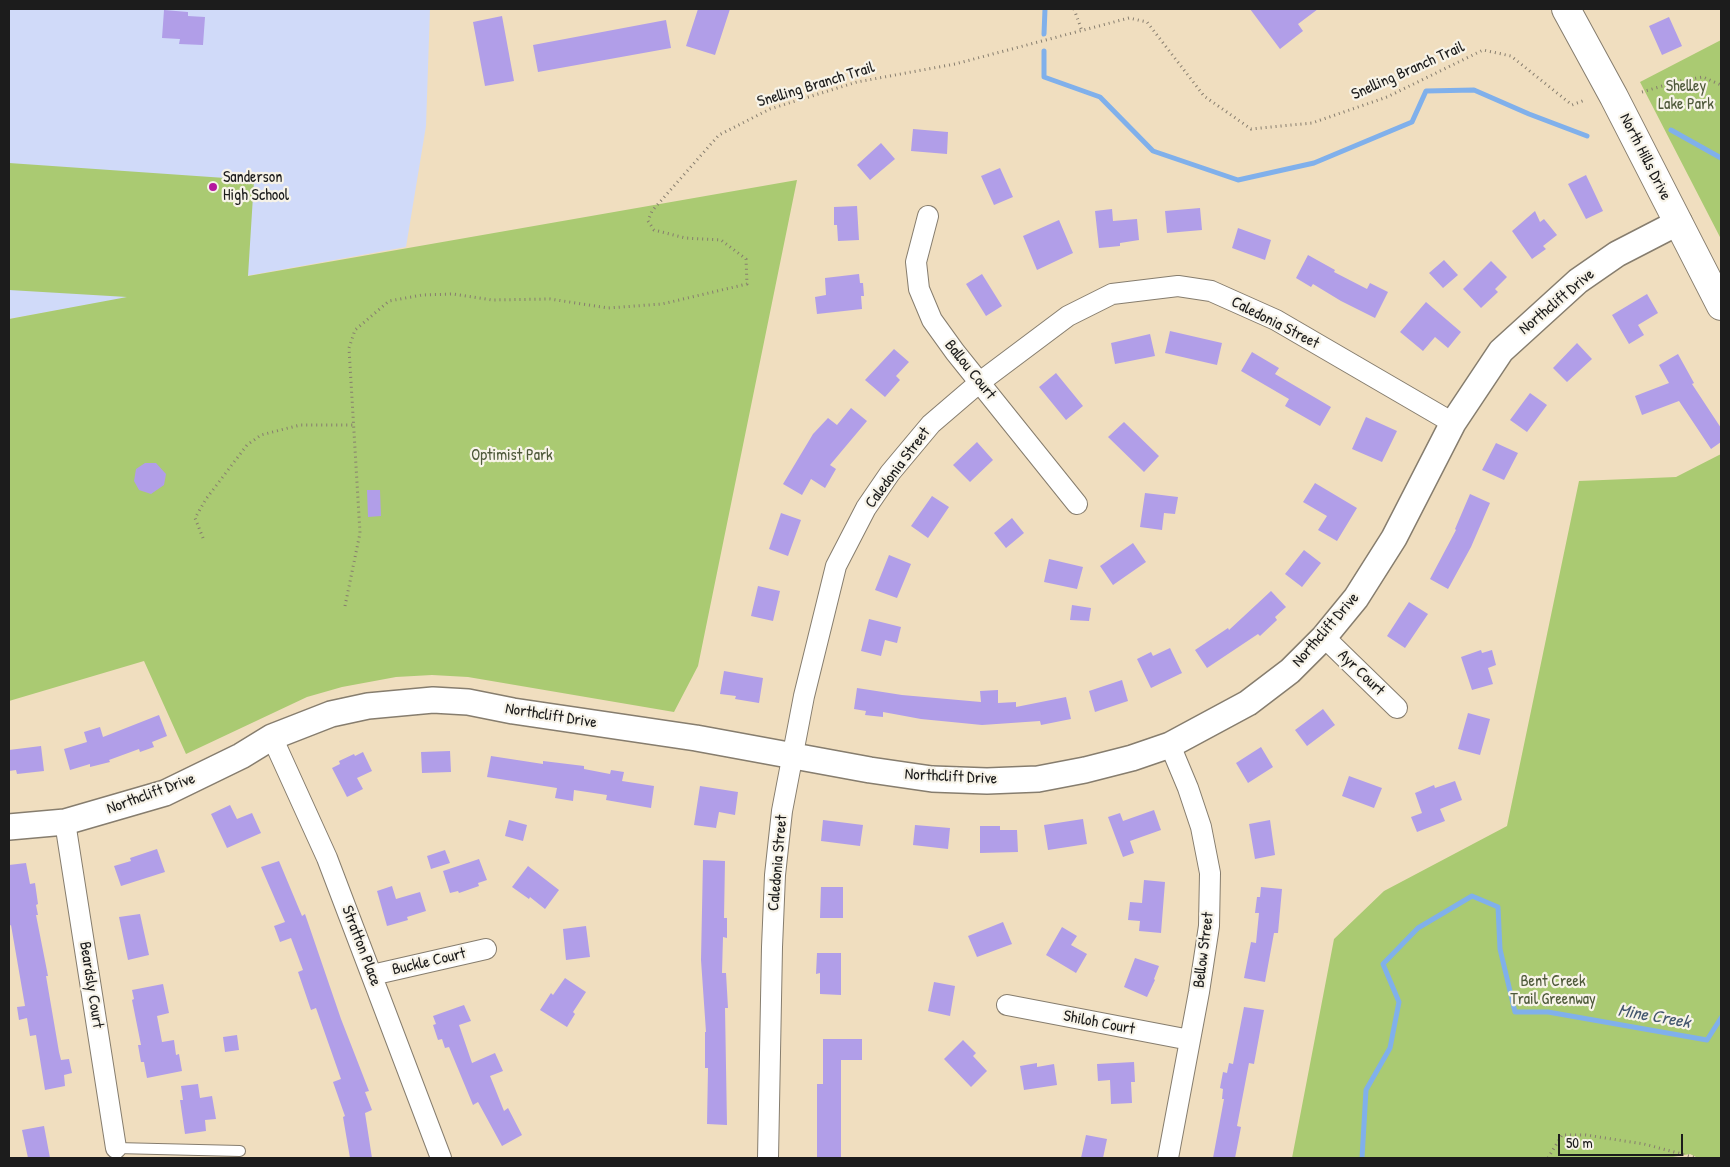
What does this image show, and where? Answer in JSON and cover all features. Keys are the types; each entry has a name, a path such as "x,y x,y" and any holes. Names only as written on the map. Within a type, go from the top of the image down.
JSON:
{"main road":[{"name":"North Hills Drive","path":"1566,9 1679,222 1721,306"}],"street":[{"name":"Ballou Court","path":"928,216 916,262 920,289 932,320 954,352 1077,504"},
{"name":"Northclift Drive","path":"9,827 65,822 165,793 232,760 272,737 331,714 368,706 433,700 468,702 513,711 696,738 870,770 932,779 987,780 1038,778 1085,770 1132,758 1170,745 1248,703 1290,671 1324,637 1356,598 1394,538 1453,424 1501,351 1578,281 1617,254 1679,222"},
{"name":"Caledonia Street","path":"768,1158 775,875 782,811 817,640 836,566 866,508 890,473 930,424 980,382 1068,316 1112,294 1178,286 1211,291 1276,320 1453,424"},
{"name":"Ayr Court","path":"1324,637 1397,708"},
{"name":"Stratton Place","path":"272,737 328,858 441,1158"},
{"name":"Bellow Street","path":"1168,1158 1209,926 1210,873 1200,827 1188,788 1170,745"},
{"name":"Beardsly Court","path":"65,822 116,1148"},
{"name":"Buckle Court","path":"372,975 486,949"},
{"name":"Shiloh Court","path":"1007,1005 1190,1040"}],"lane":[{"path":"116,1148 240,1151"}],"path":[{"path":"1074,9 1082,31"},
{"name":"Snelling Branch Trail","path":"345,606 360,533 349,348 355,330 389,301 422,295 452,294 492,300 550,299 608,308 662,304 747,284 746,259 721,240 685,238 654,230 648,221 652,211 719,135 770,109 857,82 955,64 1129,18 1147,22 1204,96 1251,129 1312,123 1387,97 1484,50 1511,56 1572,105 1585,100"},
{"path":"1642,92 1679,81 1703,77 1721,85"},
{"path":"203,538 195,518 206,499 247,445 261,435 300,425 354,425"},
{"path":"1548,1158 1562,1135 1578,1135 1644,1144 1696,1158"}],"shaded area":[{"name":"Sanderson High School","path":"9,9 430,9 426,126 406,247 9,319"}],"green space":[{"name":"Shelley Lake Park","path":"1721,40 1721,239 1640,82"},
{"name":"Optimist Park","path":"9,163 254,180 248,276 797,180 698,666 674,712 468,677 432,675 396,677 342,687 307,697 186,754 144,661 9,701 9,319 127,297 9,290"},
{"name":"Bent Creek Trail Greenway","path":"1721,454 1721,1158 1698,1158 1690,1154 1667,1158 1292,1158 1334,939 1384,891 1507,826 1579,481 1676,477"}],"building":[{"path":"698,9 730,9 715,55 686,46"},
{"path":"1250,9 1318,9 1298,24 1303,31 1280,49"},
{"path":"164,10 188,12 188,16 205,17 203,45 179,44 180,39 162,38"},
{"path":"502,16 514,81 485,86 473,22"},
{"path":"1669,17 1682,46 1662,55 1649,26"},
{"path":"666,20 671,48 538,72 533,45"},
{"path":"913,129 948,132 947,154 911,151"},
{"path":"881,143 895,159 870,180 857,165"},
{"path":"1000,168 1013,197 994,205 981,176"},
{"path":"1586,175 1603,211 1586,219 1568,184"},
{"path":"857,206 859,240 838,241 837,225 834,225 834,207"},
{"path":"1200,208 1202,230 1167,233 1165,211"},
{"path":"1112,209 1113,221 1137,219 1139,240 1120,243 1120,246 1099,248 1095,211"},
{"path":"1535,211 1540,222 1544,219 1557,235 1543,246 1546,249 1532,259 1512,231"},
{"path":"1059,220 1073,253 1037,270 1023,236"},
{"path":"1238,228 1271,240 1265,260 1232,248"},
{"path":"1308,255 1335,270 1334,272 1367,289 1370,283 1388,292 1375,318 1313,284 1311,287 1296,278"},
{"path":"1444,260 1458,275 1443,288 1429,273"},
{"path":"1491,261 1507,277 1495,289 1498,292 1481,308 1463,289"},
{"path":"859,274 860,283 863,283 862,309 817,314 815,297 826,295 825,278"},
{"path":"982,274 1002,306 986,316 966,284"},
{"path":"1647,294 1658,313 1638,325 1644,335 1629,344 1612,315"},
{"path":"1426,302 1461,332 1448,348 1435,337 1423,351 1400,332"},
{"path":"1170,331 1222,343 1217,365 1165,353"},
{"path":"1150,334 1155,356 1115,364 1111,343"},
{"path":"1577,343 1592,359 1567,382 1553,368"},
{"path":"894,349 909,362 896,376 900,380 885,397 865,380"},
{"path":"1252,352 1279,368 1275,374 1331,407 1320,426 1285,406 1289,399 1241,371"},
{"path":"1678,354 1694,383 1692,384 1721,428 1721,442 1711,449 1679,401 1642,415 1635,396 1669,383 1659,365"},
{"path":"1056,373 1083,406 1066,420 1039,387"},
{"path":"1530,393 1547,405 1527,432 1510,420"},
{"path":"851,408 867,421 830,465 836,469 825,488 811,479 802,495 783,484 813,434 828,418 837,425"},
{"path":"1366,417 1397,431 1382,462 1352,449"},
{"path":"1124,422 1159,456 1144,472 1108,437"},
{"path":"977,442 993,460 970,482 953,465"},
{"path":"1496,443 1518,453 1504,480 1482,470"},
{"path":"145,463 156,463 166,474 164,485 151,494 139,490 134,481 136,469"},
{"path":"1315,483 1357,508 1337,541 1318,530 1327,516 1303,502"},
{"path":"367,490 380,490 381,516 368,517"},
{"path":"1145,493 1178,497 1175,514 1164,513 1162,530 1140,527"},
{"path":"1470,494 1490,503 1471,547 1448,589 1430,579 1456,530"},
{"path":"932,496 949,507 928,538 911,526"},
{"path":"781,513 801,520 788,556 769,549"},
{"path":"1012,518 1024,533 1006,548 994,533"},
{"path":"1133,543 1146,562 1113,585 1100,566"},
{"path":"1304,550 1321,563 1302,587 1285,574"},
{"path":"889,555 911,564 897,598 875,590"},
{"path":"1049,559 1083,567 1077,589 1044,582"},
{"path":"758,586 780,591 773,621 751,616"},
{"path":"1271,591 1286,607 1275,617 1277,620 1260,636 1258,634 1207,668 1195,650 1228,628 1229,630"},
{"path":"1409,602 1428,614 1405,648 1387,636"},
{"path":"1072,605 1091,608 1089,621 1070,620"},
{"path":"869,619 901,627 897,643 885,640 881,656 861,651"},
{"path":"1170,648 1182,673 1151,688 1137,659 1151,652 1153,656"},
{"path":"1481,650 1482,653 1492,650 1496,665 1488,668 1493,684 1472,690 1461,657"},
{"path":"724,671 763,678 759,703 735,699 736,696 720,694"},
{"path":"1122,680 1128,701 1095,712 1089,691"},
{"path":"857,688 902,695 981,702 980,691 998,690 998,703 1016,702 1016,707 1066,697 1071,719 1041,725 1040,721 982,725 921,719 883,712 883,717 865,715 866,711 854,709"},
{"path":"1323,709 1335,725 1307,746 1295,730"},
{"path":"1468,713 1490,719 1480,755 1458,749"},
{"path":"159,715 167,736 152,742 154,747 140,752 139,749 109,760 110,762 90,767 90,764 70,770 64,749 87,742 84,732 100,727 103,737"},
{"path":"41,746 44,771 17,774 16,770 9,771 9,750"},
{"path":"1261,747 1273,767 1248,783 1236,763"},
{"path":"450,751 451,772 422,773 421,752"},
{"path":"363,752 372,771 357,778 363,789 347,797 332,768 340,764 339,761"},
{"path":"491,756 543,764 543,761 584,766 584,769 610,774 611,770 624,772 622,781 654,786 651,808 606,800 607,795 574,790 573,801 555,798 557,788 487,777"},
{"path":"1349,776 1382,788 1374,808 1342,796"},
{"path":"1455,781 1462,800 1440,809 1445,821 1417,832 1411,817 1422,813 1415,793 1434,785 1435,788"},
{"path":"700,786 738,792 735,815 719,812 716,828 694,825"},
{"path":"230,805 237,819 252,813 261,833 227,848 211,814"},
{"path":"1154,810 1161,830 1130,841 1134,853 1123,857 1108,817 1120,813 1123,821"},
{"path":"1083,819 1087,844 1048,850 1044,825"},
{"path":"509,820 527,825 523,841 505,836"},
{"path":"823,820 863,825 860,846 821,841"},
{"path":"1270,820 1275,855 1255,859 1249,824"},
{"path":"915,825 950,828 948,849 913,845"},
{"path":"980,826 1000,826 1000,830 1017,830 1018,852 980,853"},
{"path":"157,849 165,872 121,886 114,866 131,861 130,858"},
{"path":"445,850 450,863 431,869 427,856"},
{"path":"479,859 487,880 478,883 479,886 459,893 458,891 450,893 443,871"},
{"path":"703,860 725,861 724,918 727,918 727,938 723,937 722,973 726,973 728,1008 725,1008 727,1125 707,1124 708,1068 705,1068 706,1032 701,960"},
{"path":"279,861 302,916 305,914 341,1019 369,1091 365,1092 372,1110 365,1113 372,1158 350,1158 343,1117 345,1116 333,1082 341,1079 316,1008 311,1010 298,972 303,970 291,938 280,942 274,926 285,922 261,867"},
{"path":"26,863 30,884 35,883 38,904 36,905 38,915 36,915 48,976 46,976 59,1052 61,1060 69,1059 72,1073 64,1075 65,1086 45,1090 36,1035 30,1036 27,1018 19,1020 17,1007 25,1006 11,925 9,926 9,865"},
{"path":"528,866 559,890 545,909 530,897 529,899 512,887"},
{"path":"1144,880 1165,882 1161,933 1139,931 1140,921 1128,920 1130,902 1142,903"},
{"path":"392,886 396,899 420,892 426,911 407,917 408,920 387,926 377,891"},
{"path":"821,887 843,887 843,918 820,918"},
{"path":"1261,887 1282,889 1278,933 1274,933 1265,982 1244,978 1251,942 1256,943 1259,913 1255,913 1257,897 1260,897"},
{"path":"140,914 149,955 128,960 119,917"},
{"path":"1003,922 1012,944 977,957 968,936"},
{"path":"586,926 590,957 566,960 563,929"},
{"path":"1062,927 1077,936 1071,945 1087,954 1076,973 1046,955"},
{"path":"817,953 841,953 841,995 820,994 820,973 816,974"},
{"path":"1135,958 1159,966 1147,997 1124,987"},
{"path":"565,978 586,992 573,1012 575,1014 567,1027 540,1010 551,993 553,995"},
{"path":"934,982 955,986 950,1016 928,1011"},
{"path":"163,984 169,1013 157,1016 162,1042 174,1040 176,1055 179,1054 182,1071 147,1078 144,1062 141,1062 138,1045 141,1045 132,1000 134,999 132,990"},
{"path":"464,1005 471,1021 459,1025 472,1063 495,1053 503,1071 490,1076 504,1111 508,1108 522,1135 502,1146 478,1102 473,1105 449,1047 445,1048 442,1039 438,1040 433,1025 436,1024 433,1016"},
{"path":"1244,1007 1264,1010 1254,1064 1249,1063 1237,1126 1241,1127 1235,1158 1213,1158 1224,1099 1222,1099 1223,1089 1220,1088 1223,1072 1227,1073 1229,1063 1233,1064"},
{"path":"237,1035 239,1050 225,1052 223,1037"},
{"path":"823,1039 862,1039 862,1060 841,1060 841,1158 817,1158 817,1084 823,1084"},
{"path":"963,1040 976,1053 973,1056 987,1071 971,1087 944,1059"},
{"path":"1134,1062 1135,1082 1131,1082 1132,1103 1111,1104 1110,1080 1098,1081 1097,1064"},
{"path":"1037,1063 1037,1067 1054,1064 1057,1085 1024,1090 1020,1066"},
{"path":"198,1084 200,1098 212,1096 216,1119 205,1120 206,1131 185,1134 180,1100 183,1100 181,1086"},
{"path":"44,1126 50,1158 28,1158 22,1130"},
{"path":"1086,1135 1107,1139 1103,1158 1081,1158"}],"waterway":[{"path":"1044,34 1045,9"},
{"path":"1044,51 1044,77 1100,97 1153,151 1238,180 1314,163 1412,122 1426,91 1474,90 1587,136"},
{"path":"1671,130 1721,158"},
{"name":"Mine Creek","path":"1362,1158 1366,1090 1390,1048 1399,1002 1383,964 1418,928 1472,896 1498,907 1500,949 1515,1012 1548,1012 1707,1040 1721,1018"}],"place":[{"name":"Sanderson High School","path":"213,187"}]}
